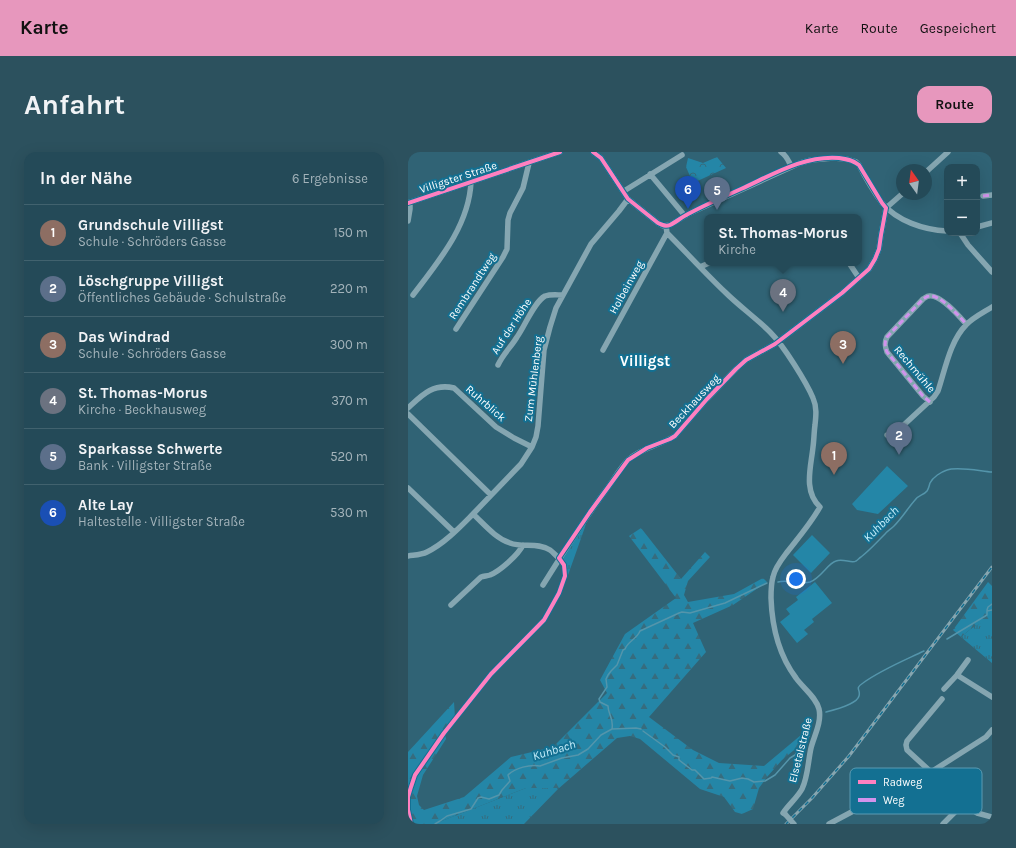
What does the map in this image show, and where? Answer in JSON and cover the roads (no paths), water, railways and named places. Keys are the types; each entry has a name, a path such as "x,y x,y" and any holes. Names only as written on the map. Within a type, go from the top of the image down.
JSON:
{"street":[{"name":"Villigster Straße","path":"409,202 560,152"},
{"path":"593,152 601,158 628,199 663,226 670,225 685,216 791,166 821,158 833,158 846,159 856,162 886,208 896,215 916,225 944,231"},
{"path":"781,152 788,158 791,166"},
{"path":"932,166 947,152"},
{"path":"624,191 682,155"},
{"name":"Rembrandtweg","path":"456,330 507,249 508,220 523,188 529,163"},
{"path":"650,174 685,216"},
{"path":"413,295 452,241 468,204 471,182"},
{"path":"983,196 992,195"},
{"name":"Zum Mühlenberg","path":"408,556 426,552 454,532 521,464 532,447 538,426 544,350 556,308 591,244 620,211 628,199"},
{"path":"886,208 896,199"},
{"path":"408,221 410,209 409,202"},
{"name":"Beckhausweg","path":"543,585 590,512 628,460 647,448 675,436 736,369 753,356 775,344 842,293 869,269 879,249 886,208"},
{"path":"980,226 992,223"},
{"path":"666,226 667,233 700,267 725,292 770,331 778,341"},
{"name":"Holbeinweg","path":"603,350 667,233"},
{"path":"962,236 992,272"},
{"path":"700,267 704,265"},
{"path":"851,266 859,278"},
{"name":"Auf der Höhe","path":"498,365 501,357 518,337 538,302 545,296 552,294 563,295"},
{"name":"Rechmühle","path":"930,402 923,396 887,352 885,342 887,337 923,298 928,296 933,296 939,299 966,324"},
{"path":"887,435 894,434 930,402 938,391 952,346 957,336 966,324 992,307"},
{"name":"Elsetalstraße","path":"778,341 811,393 816,406 816,420 809,482 811,493 820,507 813,520 805,528 778,564 771,585 772,615 774,633 777,642 790,669 799,682 813,697 820,712 805,781 800,792 784,814 794,824"},
{"name":"Ruhrblick","path":"408,408 430,390 446,386 454,388 496,427 532,447"},
{"path":"408,414 491,495"},
{"path":"408,488 454,532"},
{"path":"473,514 491,532 510,544 542,547 550,550 559,558"},
{"path":"451,605 481,577 489,576 511,560 523,545"},
{"path":"944,689 968,660"},
{"path":"957,675 992,697"},
{"path":"927,768 907,750 906,745 907,741 942,699"},
{"path":"937,768 986,737 992,730"},
{"path":"830,824 850,813"},
{"path":"943,824 953,814"},
{"path":"977,814 992,817"}],"waterway":[{"name":"Kuhbach","path":"778,582 810,582 818,577 833,562 839,560 852,562 857,561 900,520 916,498 927,491 933,479 942,472 957,468 992,472"},
{"name":"Kuhbach","path":"435,824 447,816 471,809 478,798 481,797 489,799 499,795 510,781 508,775 515,770 527,766 540,766 562,758 578,755 588,749 601,735 612,729 608,706 600,702 599,699 607,687 606,679 617,665 623,650 640,631 682,612 690,613 725,603 767,583"},
{"path":"987,610 992,604"},
{"path":"947,639 987,615 987,611 992,610"},
{"path":"826,712 854,702 859,696 858,688 863,683 885,670 924,651"},
{"path":"612,729 641,729"},
{"path":"643,731 665,747 673,755 679,757 679,760 692,770 695,770 704,779 712,777 730,781 742,778 754,782 765,781 775,775 790,758 795,755 809,736"}],"railway":[{"path":"786,824 812,798 849,756 992,567"}],"place":[{"name":"Alte Lay","path":"688,209"},
{"name":"Sparkasse Schwerte","path":"717,210"},
{"name":"St. Thomas-Morus","path":"783,312"},
{"name":"Das Windrad","path":"843,364"},
{"name":"Löschgruppe Villigst","path":"899,455"},
{"name":"Grundschule Villigst","path":"834,475"}],"district":[{"name":"Villigst","path":"645,361"}]}
